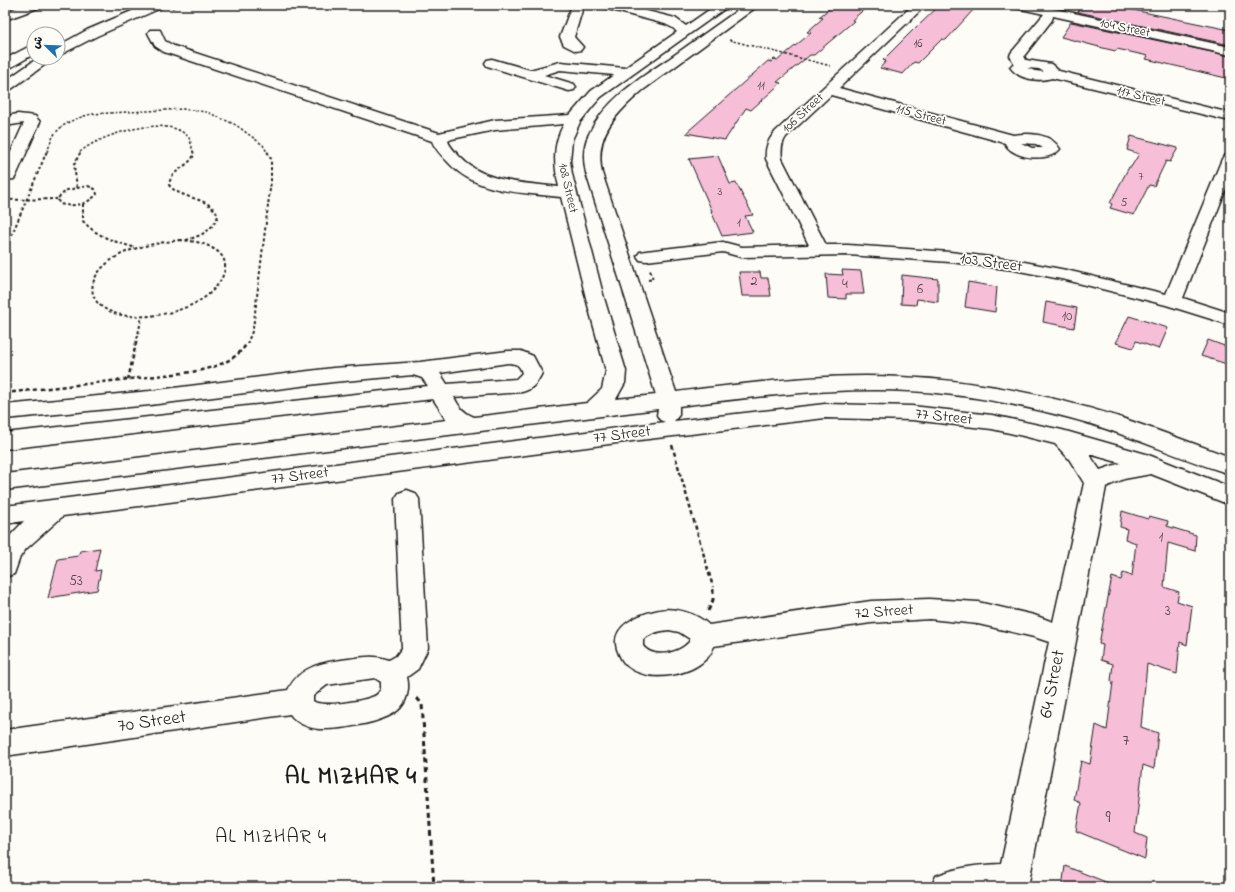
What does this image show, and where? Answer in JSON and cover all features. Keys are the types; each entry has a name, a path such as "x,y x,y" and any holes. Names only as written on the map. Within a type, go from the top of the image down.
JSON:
{"street":[{"path":"5,16 34,5"},
{"path":"77,27 129,5"},
{"path":"117,22 127,15 151,5"},
{"path":"66,48 117,22 157,5"},
{"path":"608,5 670,21 681,27 684,32"},
{"path":"654,5 678,11"},
{"name":"108 Street","path":"592,410 607,398 612,390 615,383 616,371 595,298 568,193 561,156 565,136 574,119 596,94 684,32 698,16 724,5"},
{"name":"108 Street","path":"669,401 606,246 592,153 597,133 609,114 624,99 753,5"},
{"name":"106 Street","path":"820,250 774,159 774,143 780,134 920,5"},
{"name":"104 Street","path":"1020,5 1230,51"},
{"path":"576,47 569,42 567,37 579,6"},
{"path":"698,16 717,23 712,34"},
{"name":"117 Street","path":"1047,18 1018,52 1017,56 1022,64 1045,67 1053,71 1052,74 1230,117"},
{"path":"155,34 160,43 169,48 284,88 441,139 451,134 495,125 574,119"},
{"path":"5,65 26,53"},
{"path":"492,64 569,87"},
{"path":"5,87 35,66"},
{"path":"530,75 560,66 626,72"},
{"name":"115 Street","path":"828,90 1013,140"},
{"path":"5,121 15,118 26,118 30,119 32,122 6,178"},
{"path":"441,139 440,141 442,146 462,168 476,177 496,184 568,193"},
{"path":"1172,301 1230,159"},
{"path":"578,229 591,244 606,246"},
{"name":"103 Street","path":"646,256 723,247 745,252 820,250 913,254 1014,265 1066,275 1172,301 1230,319"},
{"path":"5,412 199,392 357,372 420,368 500,358 521,357 529,363 532,373 528,380 522,385 441,391 194,421 5,441"},
{"path":"420,368 436,380 449,410 454,416 466,423 474,425"},
{"name":"77 Street","path":"5,482 592,410 778,388 827,384 888,384 956,388 1031,401 1119,425 1230,466"},
{"path":"194,421 199,392"},
{"path":"640,432 665,420 669,413 669,401"},
{"name":"77 Street","path":"5,515 640,432 824,412 912,414 985,421 1108,450 1230,496"},
{"path":"1062,438 1077,453 1096,482 1109,475 1124,470 1152,466"},
{"path":"196,490 198,478 213,465 280,448"},
{"name":"64 Street","path":"1013,883 1096,482"},
{"path":"392,678 383,668 375,667 323,674 308,682 300,694 302,709 308,714 326,717 373,711 388,702 392,696 392,678 408,662 415,648 407,499"},
{"path":"6,555 34,527 57,508"},
{"name":"72 Street","path":"695,630 871,612 930,609 978,613 1034,626 1063,636"},
{"name":"70 Street","path":"5,743 300,700"},
{"path":"947,887 976,881 1013,883"}],"path":[{"path":"712,34 849,71"},
{"path":"5,251 57,132 67,124 92,114 182,109 207,112 243,129 263,145 271,158 271,181 252,335 243,349 235,357 216,366 192,372 5,393"},
{"path":"77,187 74,164 75,159 83,150 95,142 117,133 139,127 171,129 182,133 188,138 194,155 187,164 173,173 170,177 169,186 174,192 180,195 215,208 218,216 214,224 207,232 194,238 158,242 136,248 118,256 104,267 94,279 91,291 95,301 106,310 122,315 142,316 166,313 189,306 208,295 220,282 226,269 224,258 214,248 199,242 180,240"},
{"path":"88,186 95,189 97,194 93,200 83,204 70,206 60,204 57,199 60,194 77,187 88,186"},
{"path":"5,200 57,199"},
{"path":"83,204 83,221 90,230 106,238 136,248"},
{"path":"668,429 713,588 714,596 712,605 707,613 694,622 695,630"},
{"path":"392,678 412,693 422,704 434,887"}],"building":[{"path":"834,5 869,5 852,20 854,21 814,55 810,55 777,82 781,83 751,110 746,108 725,140 686,133 768,61 771,62 774,59 778,60 811,33 807,32 823,18 819,17"},
{"path":"940,5 957,5 974,9 946,40 942,39 918,63 914,62 903,74 880,68 886,61 883,60"},
{"path":"1082,5 1109,5 1230,30 1230,45 1078,12"},
{"path":"1071,22 1230,56 1230,79 1146,59 1148,56 1117,49 1116,51 1061,37"},
{"path":"1131,136 1178,148 1170,162 1166,161 1154,186 1149,185 1134,215 1110,208 1112,204 1110,203 1129,167 1131,167 1139,154 1127,150"},
{"path":"718,156 730,184 736,183 753,215 745,216 753,232 722,236 689,159"},
{"path":"842,270 861,271 864,294 846,294 846,299 828,298 826,274 843,275"},
{"path":"739,272 760,272 761,278 768,278 771,296 742,296"},
{"path":"902,275 938,279 938,302 917,299 916,305 901,304"},
{"path":"968,282 997,287 995,312 965,307"},
{"path":"1046,302 1077,308 1074,328 1043,322"},
{"path":"1129,316 1168,328 1159,349 1136,341 1133,348 1116,343"},
{"path":"1208,340 1230,348 1230,365 1201,356"},
{"path":"1122,511 1148,519 1149,516 1168,521 1167,526 1196,535 1195,551 1168,543 1164,587 1179,592 1177,601 1192,606 1187,645 1180,642 1177,674 1147,664 1141,727 1158,733 1154,769 1143,765 1135,833 1147,838 1145,859 1076,831 1081,803 1074,800 1081,761 1090,764 1096,725 1107,730 1113,682 1111,681 1113,664 1101,660 1103,645 1099,644 1112,577 1121,580 1123,573 1132,576 1136,543 1125,539 1127,529 1120,527"},
{"path":"100,548 95,571 101,570 97,590 48,598 58,559 78,556 80,551"},
{"path":"1065,866 1116,886 1116,887 1062,887"}],"district":[{"name":"AL MIZHAR 4","path":"351,777"},
{"name":"AL MIZHAR 4","path":"271,837"}]}
